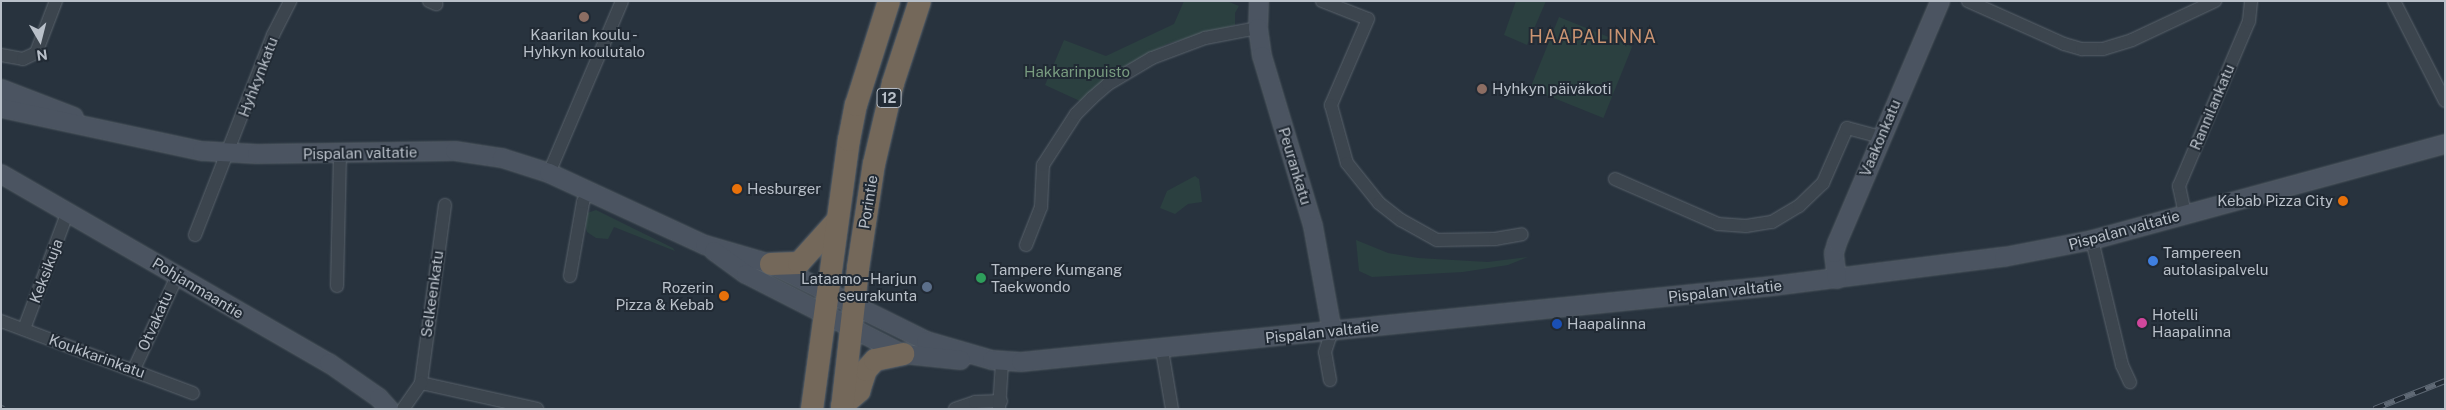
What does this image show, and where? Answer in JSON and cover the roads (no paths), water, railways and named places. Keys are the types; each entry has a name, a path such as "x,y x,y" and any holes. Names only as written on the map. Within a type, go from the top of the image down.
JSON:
{"highway":[{"name":"Porintie","path":"812,409 827,304 836,222 856,105 889,1"},
{"name":"Porintie","path":"842,407 868,198 893,83 920,1"},
{"path":"771,264 799,263 836,222"},
{"path":"842,407 860,391 866,370 875,360 903,354"}],"main road":[{"name":"Peurankatu","path":"1259,1 1258,28 1268,83 1313,226 1332,331"},
{"name":"Vaakonkatu","path":"1837,279 1834,253 1836,243 1940,1"},
{"path":"1,90 62,110 96,130"},
{"name":"Pispalan valtatie","path":"1,108 96,130 229,154 475,152 549,173 705,245 771,264 827,304 903,354 997,361 1073,359 1162,350 1837,279 2004,257 2092,240 2445,144"},
{"name":"Pohjanmaantie","path":"1,174 67,214 178,274 329,364 379,398 388,409"},
{"name":"Pispalan valtatie","path":"705,245 746,274 827,304"},
{"name":"Pispalan valtatie","path":"852,319 997,361"}],"street":[{"path":"1,55 23,60 36,53 56,1"},
{"name":"Hyhkynkatu","path":"229,154 273,35 290,1"},
{"path":"549,173 622,1"},
{"path":"1322,1 1368,19 1331,105 1347,163 1379,203 1401,220 1437,240 1495,240 1522,234"},
{"path":"1968,1 2064,44 2082,49 2103,49 2132,40 2215,1"},
{"name":"Rannilankatu","path":"2185,214 2179,186 2249,20 2251,1"},
{"path":"2394,1 2445,100"},
{"path":"1026,245 1041,207 1043,165 1076,114 1092,98 1108,84 1152,58 1205,38 1258,28"},
{"path":"1615,179 1718,224 1746,226 1772,222 1799,206 1823,183 1847,128 1880,137"},
{"path":"337,286 340,153"},
{"path":"196,235 229,154"},
{"path":"570,276 583,202 588,190"},
{"name":"Selkeenkatu","path":"403,409 421,383 445,205"},
{"name":"Keksikuja","path":"24,329 67,214"},
{"path":"2092,240 2122,366 2130,382"},
{"name":"Otvakatu","path":"134,369 178,274"},
{"name":"Koukkarinkatu","path":"1,321 134,369 193,393"},
{"path":"1330,380 1325,352 1332,331"},
{"path":"1162,350 1172,409"},
{"path":"955,409 976,402 1000,405 997,361"},
{"path":"421,383 537,409"}],"railway":[{"path":"2374,409 2445,381"}],"place":[{"name":"Kaarilan koulu - Hyhkyn koulutalo","path":"584,17"},
{"name":"Hyhkyn päiväkoti","path":"1482,89"},
{"name":"Hesburger","path":"737,189"},
{"name":"Kebab Pizza City","path":"2343,201"},
{"name":"Tampereen autolasipalvelu","path":"2153,261"},
{"name":"Tampere Kumgang Taekwondo","path":"981,278"},
{"name":"Lataamo - Harjun seurakunta","path":"927,287"},
{"name":"Rozerin Pizza & Kebab","path":"724,296"},
{"name":"Hotelli Haapalinna","path":"2142,323"},
{"name":"Haapalinna","path":"1557,324"}],"district":[{"name":"HAAPALINNA","path":"1593,37"}],"park label":[{"name":"Hakkarinpuisto","path":"1077,72"}]}
